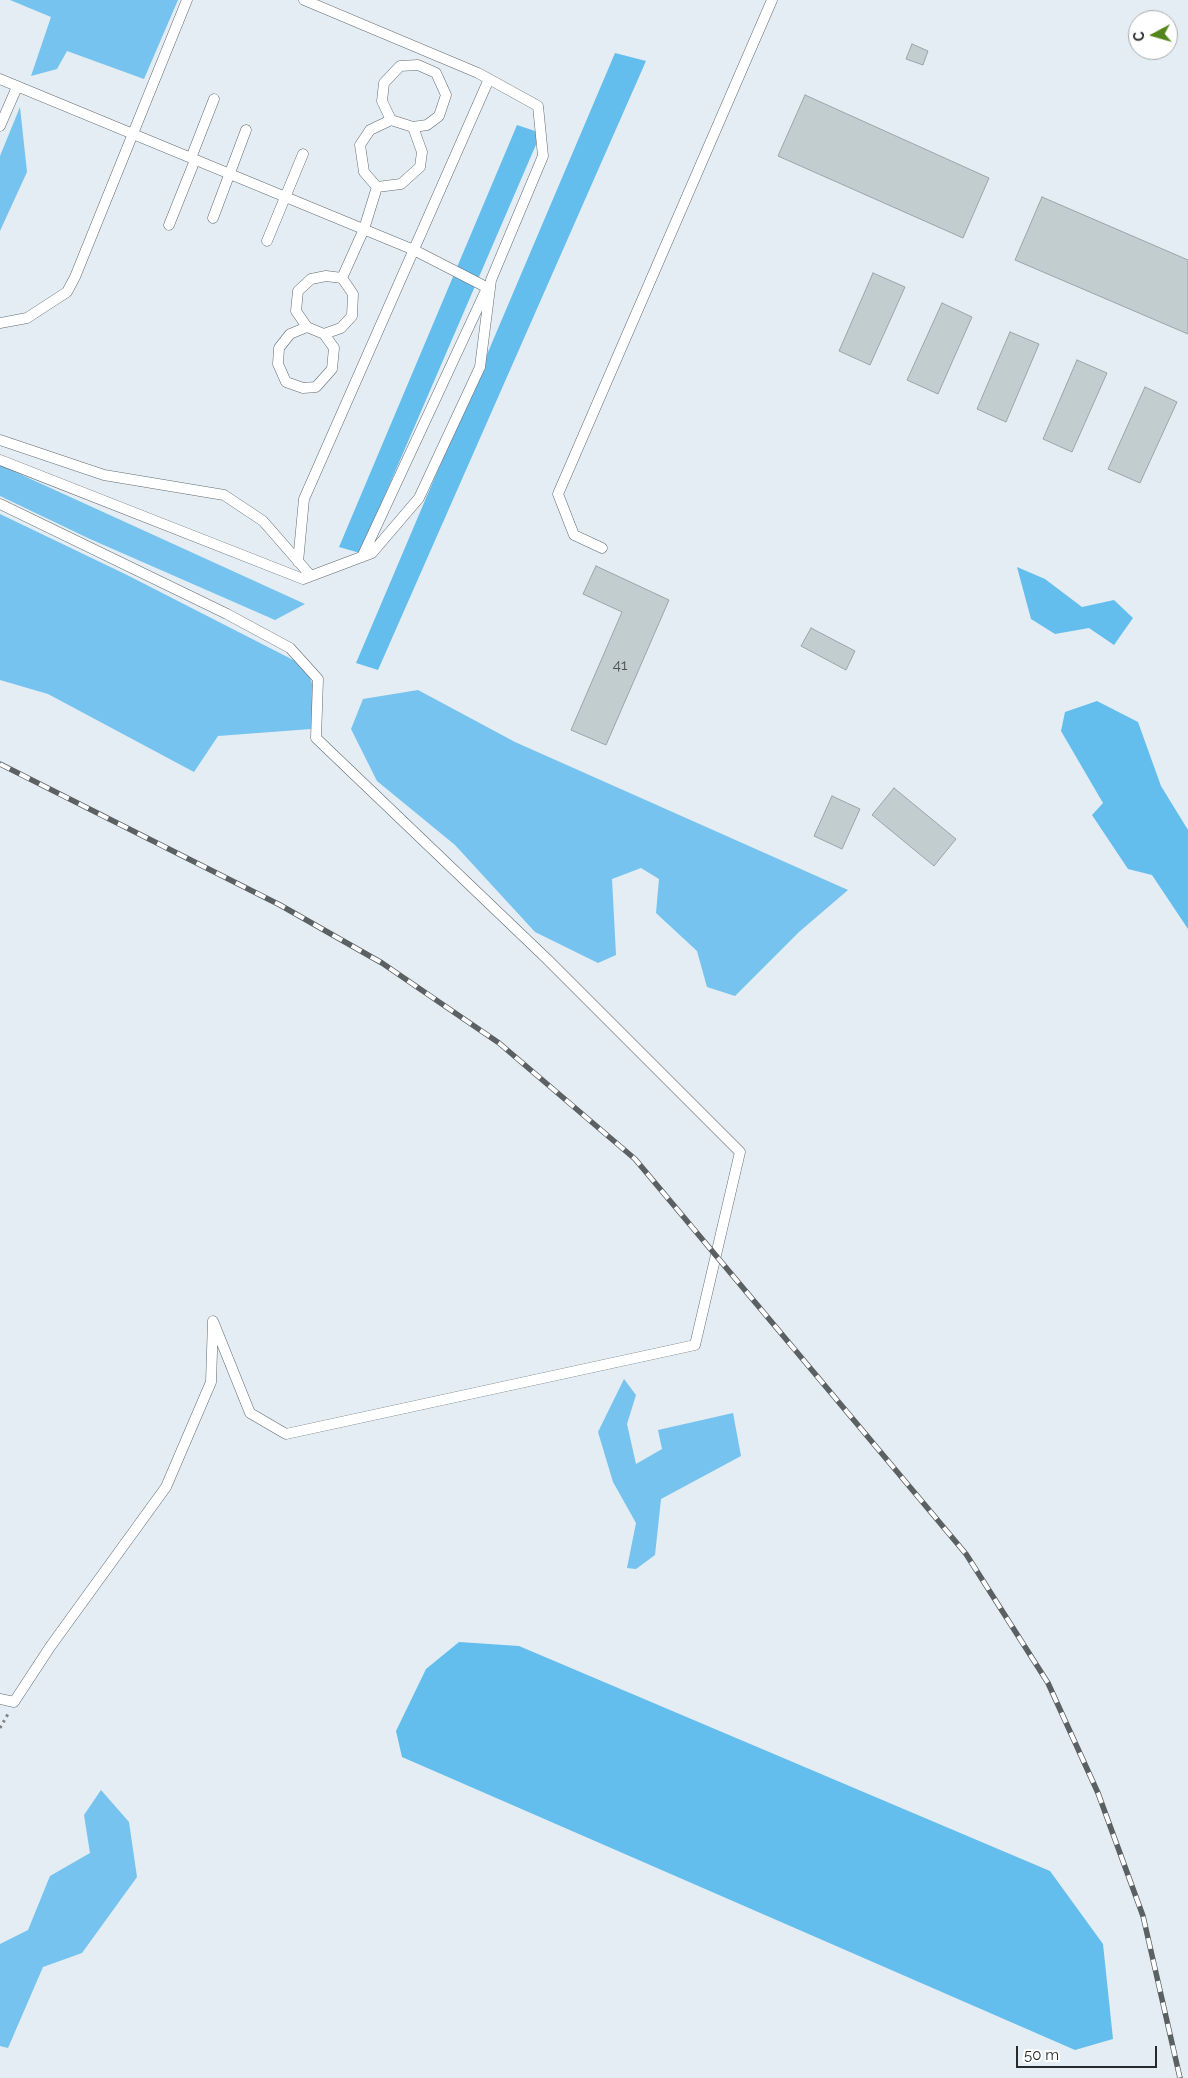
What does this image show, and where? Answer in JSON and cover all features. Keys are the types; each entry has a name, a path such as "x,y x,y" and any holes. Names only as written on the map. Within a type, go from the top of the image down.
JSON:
{"lane":[{"path":"0,322 27,318 67,292 75,277 187,0"},
{"path":"304,0 490,79 538,106 542,156 489,284 362,557"},
{"path":"602,548 574,535 558,494 772,0"},
{"path":"377,187 364,172 360,145 370,130 391,120 413,127 427,125 439,116 446,95 436,73 418,65 400,66 384,83 382,102 391,120"},
{"path":"0,79 364,229 489,284"},
{"path":"298,562 304,499 490,79"},
{"path":"0,126 17,86"},
{"path":"169,225 214,99"},
{"path":"377,187 401,184 420,167 422,152 413,127"},
{"path":"213,218 246,130"},
{"path":"267,241 303,154"},
{"path":"342,278 364,229 377,187"},
{"path":"307,327 290,334 279,348 278,364 286,382 303,388 316,387 332,368 334,348 324,334 307,327 296,311 298,291 311,279 326,276 342,278 353,294 352,316 342,328 324,334"},
{"path":"0,460 303,579 372,553 419,498 480,367 489,284"},
{"path":"0,440 104,474 224,495 263,521 311,576"},
{"path":"0,504 227,614 290,648 318,679 316,738 547,959 740,1152 695,1345 286,1434 250,1413 213,1321 211,1382 166,1487 50,1647 14,1702 0,1699"}],"shaded area":[{"path":"10,0 178,0 144,79 67,51 57,69 31,76 51,17"},
{"path":"615,53 646,61 378,670 356,663"},
{"path":"20,107 27,172 0,231 0,156"},
{"path":"517,125 541,133 360,553 339,547"},
{"path":"0,465 305,604 275,620 90,539 0,496"},
{"path":"0,514 127,575 305,666 321,705 311,729 218,736 194,772 48,694 0,680"},
{"path":"1017,567 1045,579 1082,607 1114,600 1133,618 1114,645 1089,628 1055,634 1031,619"},
{"path":"418,690 515,742 848,890 799,932 735,996 707,987 697,951 656,913 659,879 641,868 612,879 616,955 598,963 535,932 455,845 377,781 351,729 363,699"},
{"path":"1097,701 1138,722 1161,786 1188,830 1188,929 1152,875 1128,869 1092,815 1103,803 1061,731 1065,712"},
{"path":"624,1379 636,1395 627,1424 636,1464 662,1449 658,1430 733,1413 741,1456 661,1499 655,1555 636,1569 627,1568 636,1523 613,1482 598,1432"},
{"path":"459,1642 519,1646 1050,1871 1103,1944 1113,2039 1075,2050 402,1757 396,1731 426,1669"},
{"path":"101,1790 129,1822 137,1877 82,1953 43,1967 8,2048 0,2046 0,1944 28,1930 50,1876 90,1853 84,1815"}],"building":[{"path":"912,44 928,51 923,65 906,59"},
{"path":"805,95 989,178 963,238 778,156"},
{"path":"1042,197 1188,260 1188,334 1015,260"},
{"path":"873,273 905,287 870,365 839,351"},
{"path":"942,303 972,317 938,394 907,380"},
{"path":"1010,332 1039,344 1006,422 977,409"},
{"path":"1077,360 1107,373 1072,452 1043,439"},
{"path":"1145,387 1177,402 1140,483 1108,469"},
{"path":"596,566 669,600 606,745 571,730 622,612 583,594"},
{"path":"811,628 855,651 846,670 801,646"},
{"path":"894,788 956,839 934,866 872,815"},
{"path":"832,796 860,809 842,849 814,836"}],"railway":[{"path":"0,764 280,905 382,963 499,1043 635,1159 966,1554 1048,1683 1098,1793 1143,1916 1180,2078"}]}
